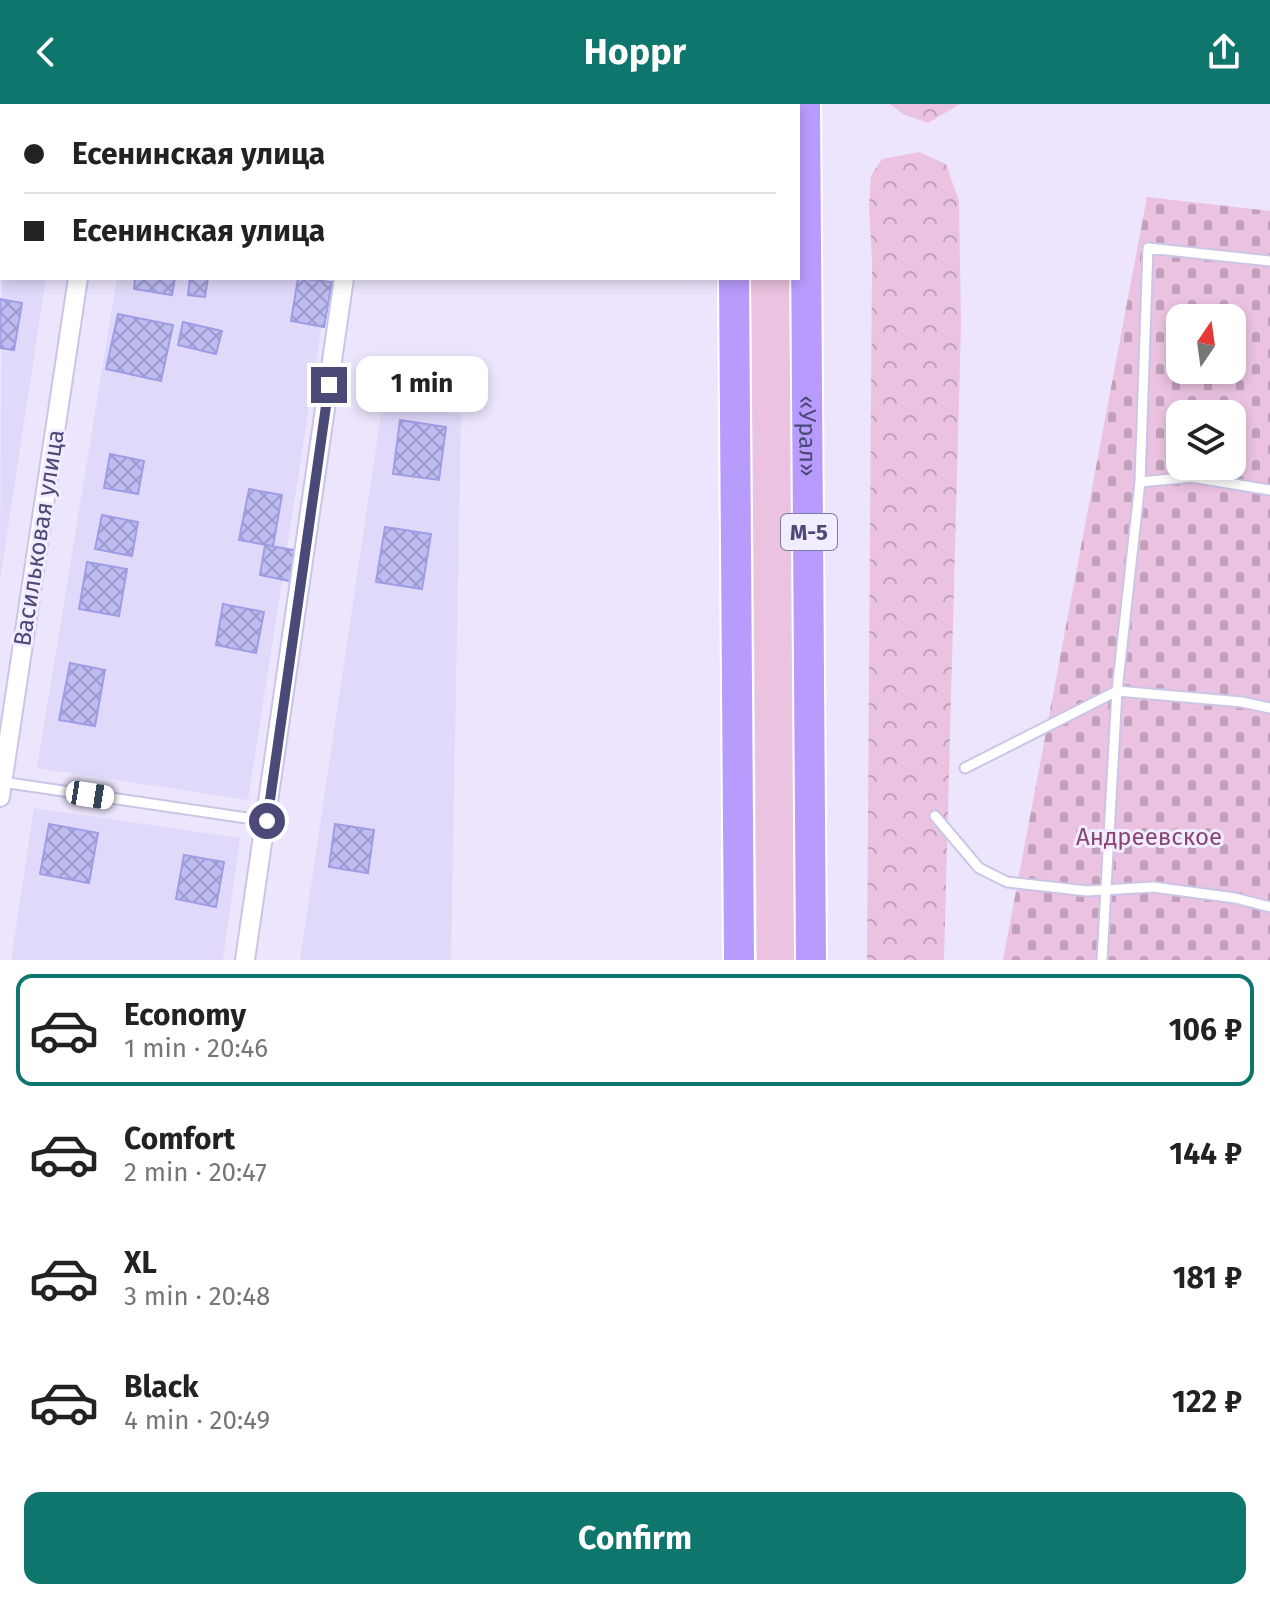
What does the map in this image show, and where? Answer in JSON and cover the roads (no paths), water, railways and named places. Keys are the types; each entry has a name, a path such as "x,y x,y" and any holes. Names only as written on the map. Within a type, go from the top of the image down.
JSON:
{"main road":[{"name":"«Урал»","path":"805,104 811,960"},
{"path":"734,280 739,960"}],"street":[{"name":"Васильковая улица","path":"1,790 78,280"},
{"path":"245,960 344,280"}],"lane":[{"path":"1102,960 1117,691 1140,482 1148,248 1270,261"},
{"path":"1140,482 1192,477 1270,490"},
{"path":"965,768 1117,691 1242,702 1270,708"},
{"path":"1,790 267,821"},
{"path":"935,816 979,868 1007,882 1087,891 1153,887 1235,898 1270,907"}],"park label":[{"name":"Андреевское","path":"1149,837"}]}
